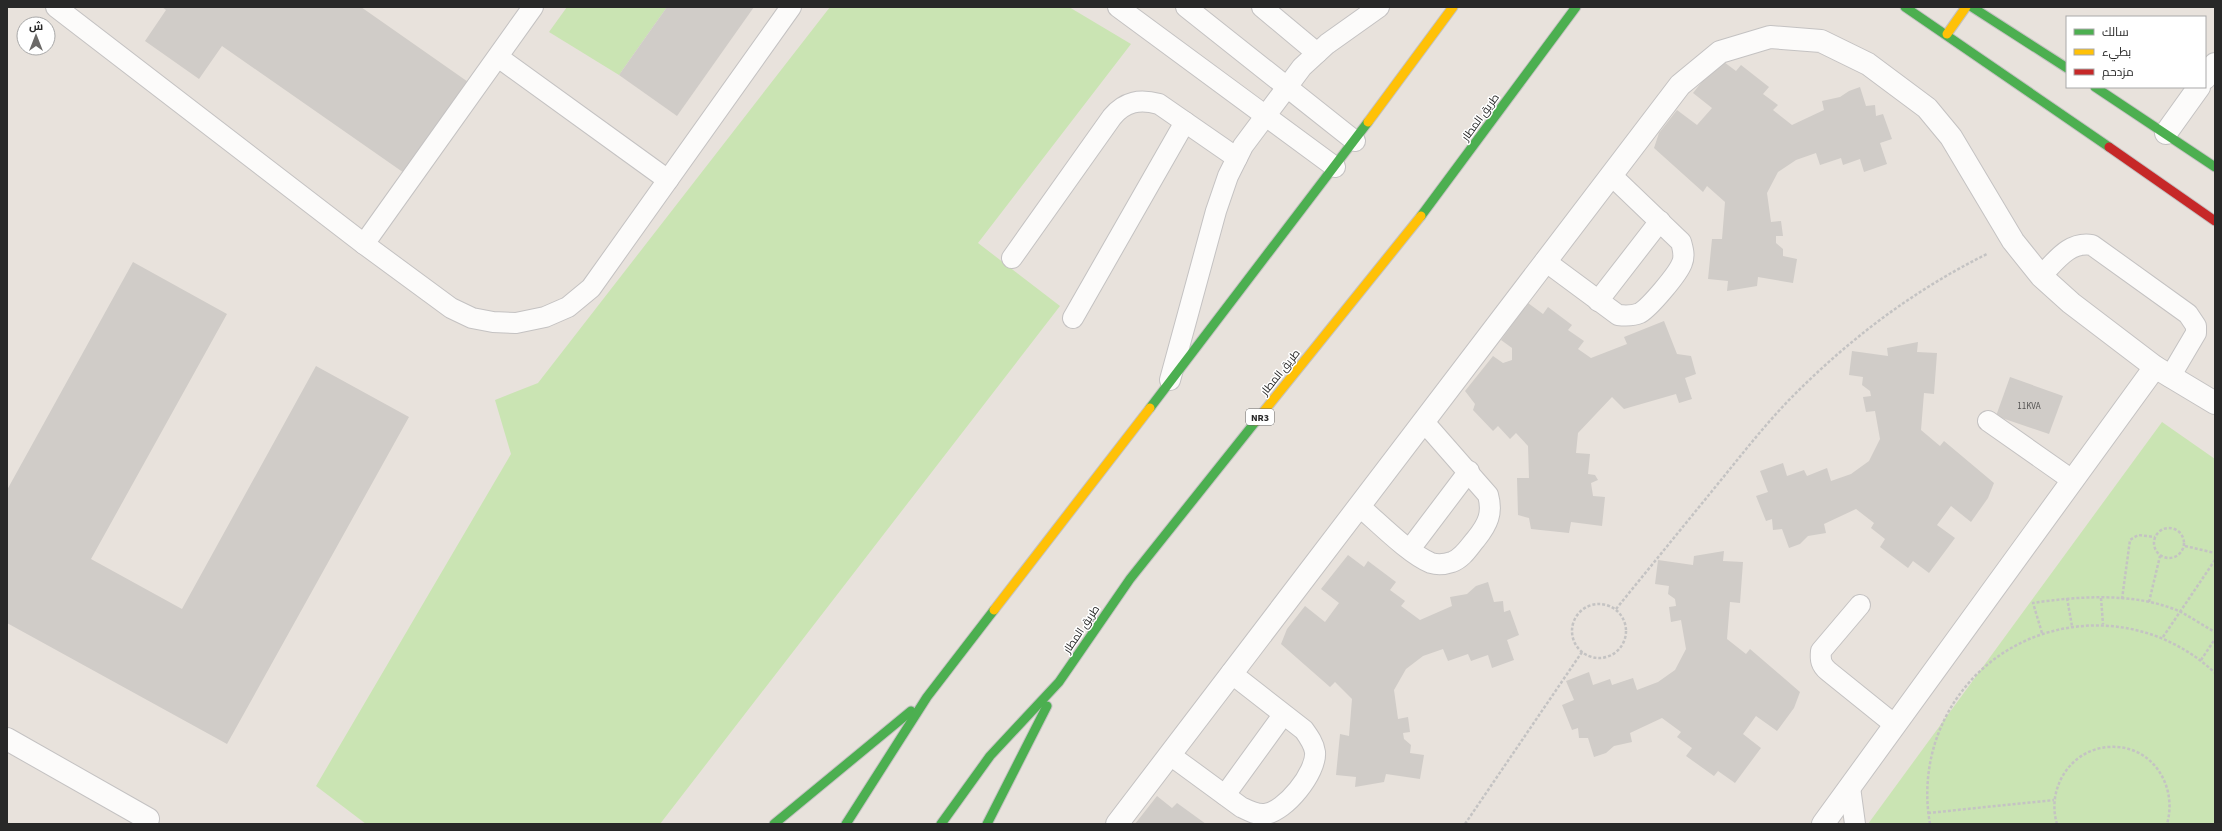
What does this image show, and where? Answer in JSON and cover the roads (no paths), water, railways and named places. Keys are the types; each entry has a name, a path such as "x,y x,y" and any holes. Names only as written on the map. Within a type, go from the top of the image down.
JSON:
{"main road":[{"path":"846,824 927,697 1335,167 1452,7"},
{"name":"طريق المطار","path":"941,824 990,756 1059,682 1130,579 1440,192 1576,7"},
{"path":"1905,7 1947,34 2215,221"},
{"path":"1947,34 1966,7"},
{"path":"1972,7 2066,67"},
{"path":"2098,88 2215,167"},
{"path":"987,824 1059,682"},
{"path":"774,824 927,697"}],"street":[{"path":"1118,824 1231,673 1680,85 1720,52 1770,37 1821,41 1868,64 1927,108 1951,136 2013,242 2041,276 2071,303 2163,372 2215,403"},
{"path":"2206,77 2215,64"},
{"path":"2166,133 2198,88"},
{"path":"1823,824 2072,480 2163,372"},
{"path":"7,739 148,819 145,824"}],"lane":[{"path":"56,7 364,244 451,308 472,318 493,322 516,323 545,317 568,307 591,288 791,7"},
{"path":"364,244 533,7"},
{"path":"1118,7 1335,167"},
{"path":"1186,7 1355,140"},
{"path":"1170,383 1216,211 1237,158 1264,115 1302,67 1327,44 1379,7"},
{"path":"1270,9 1317,53"},
{"path":"498,57 668,180"},
{"path":"1012,258 1118,110 1134,101 1147,101 1159,104 1237,158"},
{"path":"1073,318 1185,122"},
{"path":"1546,261 1618,315 1630,316 1640,312 1678,272 1683,262 1684,252 1681,242 1611,175"},
{"path":"1598,301 1660,221"},
{"path":"2041,276 2074,246 2083,244 2092,246 2188,314 2196,326 2196,333 2163,372"},
{"path":"1988,421 2072,480"},
{"path":"1359,506 1410,549 1432,563 1443,564 1454,561 1463,555 1484,529 1490,518 1491,506 1488,494 1424,422"},
{"path":"1410,549 1469,471"},
{"path":"1860,605 1821,651 1820,658 1822,666 1895,725"},
{"path":"1170,756 1252,813 1264,814 1276,811 1286,804 1307,776 1313,765 1315,753 1311,740 1304,730 1231,673"},
{"path":"1225,795 1284,715"},
{"path":"1850,787 1855,824"}]}
